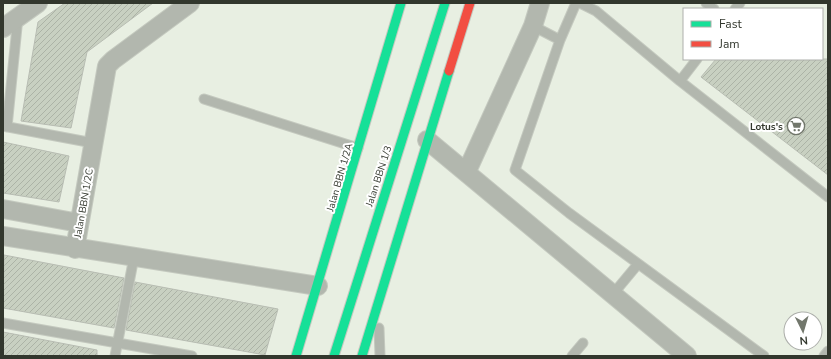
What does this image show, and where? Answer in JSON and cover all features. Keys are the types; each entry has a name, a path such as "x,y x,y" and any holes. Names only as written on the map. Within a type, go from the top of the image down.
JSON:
{"street":[{"path":"3,28 38,3"},
{"name":"Jalan BBN 1/2C","path":"190,3 112,60 107,66 75,249 318,286"},
{"name":"Jalan BBN 1/2A","path":"296,356 401,3"},
{"path":"467,171 533,26 540,3"},
{"path":"362,356 423,139 469,8 442,4"},
{"name":"Jalan BBN 1/3","path":"334,356 442,4"},
{"path":"423,139 467,171 686,356"},
{"path":"382,201 392,188 402,169 408,152"},
{"path":"3,209 79,223"},
{"path":"3,236 75,249"}],"lane":[{"path":"576,3 560,40 515,170 569,213 764,356"},
{"path":"580,3 596,10 680,81 828,197"},
{"path":"18,17 5,126 93,143"},
{"path":"533,26 560,40"},
{"path":"680,81 696,60"},
{"path":"204,99 358,148"},
{"path":"115,356 134,257"},
{"path":"614,294 638,264"},
{"path":"380,356 381,292"},
{"path":"3,323 192,356"},
{"path":"572,356 583,343"},
{"path":"824,356 828,351"}],"building":[{"path":"65,3 153,3 87,52 71,128 21,121 38,22"},
{"name":"Lotus's","path":"828,59 828,175 701,77 715,60"},
{"path":"3,142 69,156 59,202 3,193"},
{"path":"4,255 124,278 114,328 3,308"},
{"path":"135,282 278,309 265,355 126,330"},
{"path":"3,332 97,350 97,356 3,356"}],"traffic: fast":[{"path":"296,356 401,3"},
{"path":"334,356 445,3"},
{"path":"362,356 449,71"}],"traffic: jam":[{"path":"449,71 470,3"}],"place":[{"name":"Lotus's","path":"796,126"}]}
